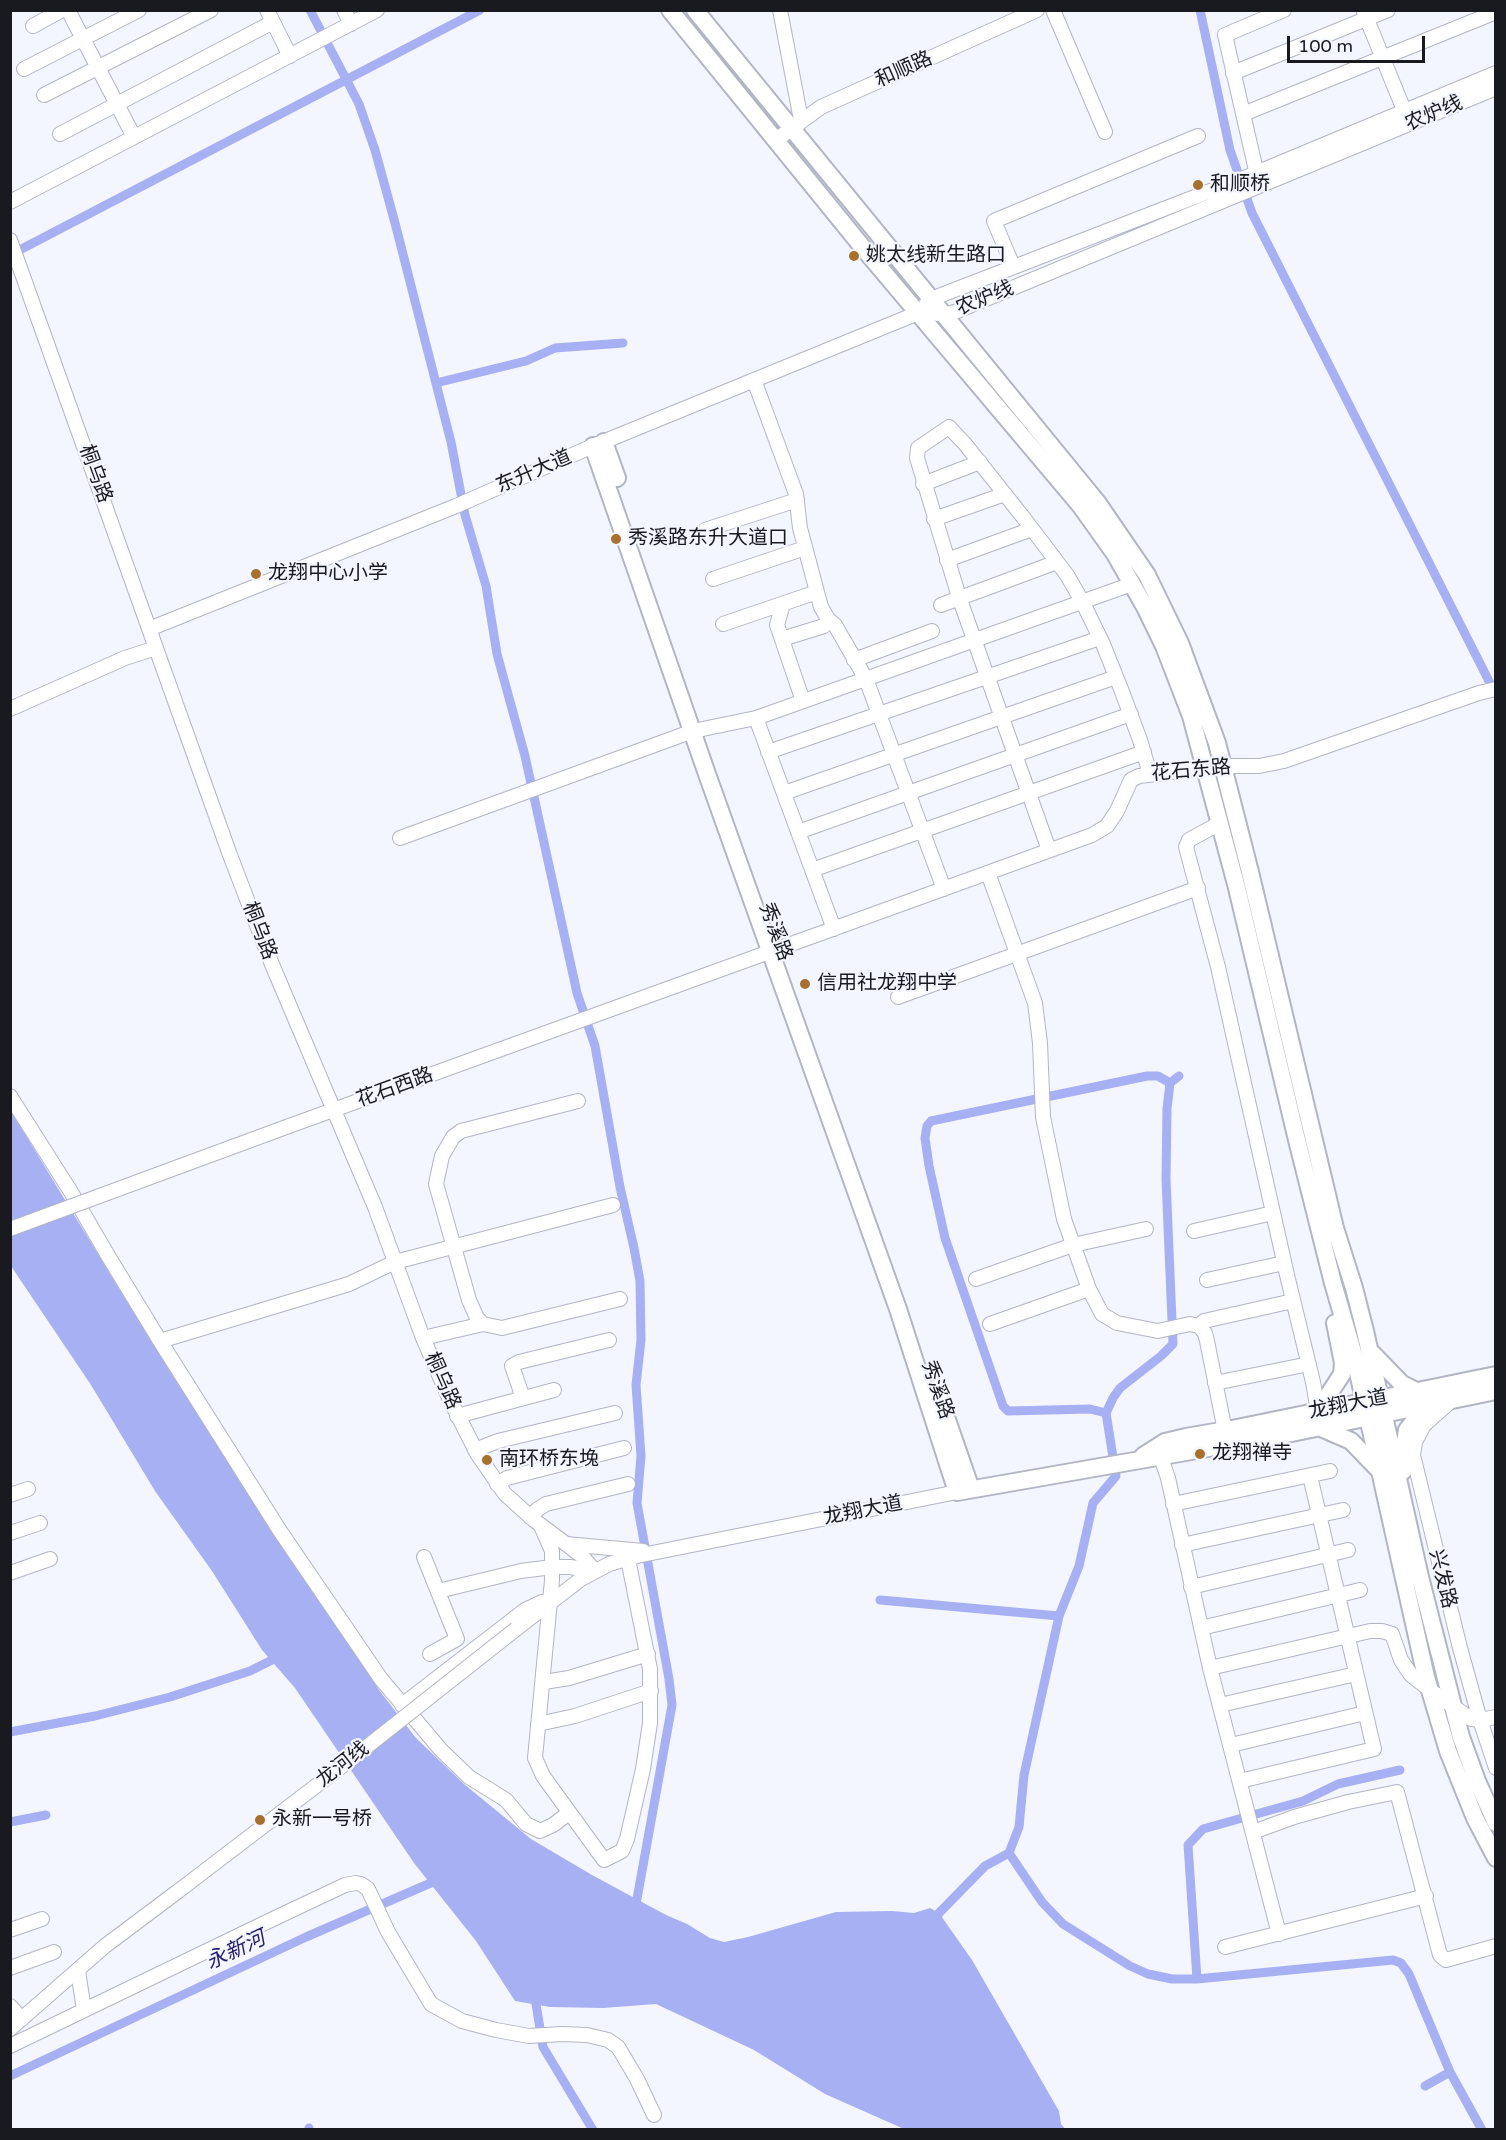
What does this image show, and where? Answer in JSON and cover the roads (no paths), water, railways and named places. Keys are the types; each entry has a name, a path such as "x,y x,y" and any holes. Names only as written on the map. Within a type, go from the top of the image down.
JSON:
{"main road":[{"path":"670,10 918,313 1080,505 1132,584 1174,668 1191,716 1214,767 1250,872 1335,1228 1354,1288 1370,1351 1379,1470 1430,1690 1452,1761 1475,1818 1496,1858"},
{"path":"694,10 796,124 931,299 1097,502 1147,575 1190,666 1217,743 1214,767 1220,823 1256,962 1333,1283 1355,1359 1374,1408 1413,1543 1461,1737 1496,1823"},
{"name":"秀溪路","path":"599,444 776,950 898,1309 964,1491"},
{"path":"1333,1283 1332,1306 1343,1363 1342,1374 1319,1419 1351,1441 1379,1470"},
{"path":"1370,1351 1401,1384 1416,1391"},
{"name":"龙翔大道","path":"1374,1408 1416,1391 1496,1374"},
{"name":"龙翔大道","path":"964,1491 1134,1461 1159,1452 1374,1408 1426,1406 1496,1391"},
{"path":"1413,1543 1412,1512 1402,1460 1407,1430 1426,1406"},
{"name":"龙翔大道","path":"1159,1452 1165,1442 1186,1437 1319,1419"}],"street":[{"path":"33,26 62,10"},
{"path":"68,10 134,137"},
{"path":"24,69 139,10"},
{"path":"44,95 211,10"},
{"path":"344,10 351,24"},
{"path":"10,202 377,10"},
{"path":"780,10 796,124"},
{"name":"和顺路","path":"776,140 821,107 1037,10"},
{"path":"1053,10 1105,132"},
{"path":"1255,181 1243,114 1224,35 1284,10"},
{"path":"1233,73 1365,15 1388,10"},
{"path":"1243,114 1496,12"},
{"path":"1365,15 1404,110"},
{"path":"60,134 270,16 290,56"},
{"name":"农炉线","path":"1255,181 1404,110 1496,73"},
{"name":"农炉线","path":"918,313 931,299 1013,266 1229,191 1496,88"},
{"path":"1013,266 994,221 1198,136"},
{"name":"农炉线","path":"918,313 944,315 952,313 1229,191"},
{"name":"桐乌路","path":"10,240 271,962 375,1207 423,1338 457,1416 475,1450 505,1494 582,1556 595,1571"},
{"name":"东升大道","path":"149,629 456,506 599,444 918,313"},
{"path":"754,380 792,480 800,528 821,607 828,619 835,625 866,679 944,889"},
{"path":"1049,850 947,560 917,458 918,448 949,427 980,462 1032,529 1057,562 1083,603 1131,714 1150,774"},
{"path":"923,483 980,462"},
{"path":"934,519 1005,494"},
{"path":"705,530 797,500"},
{"path":"947,560 1032,529"},
{"path":"713,579 805,548"},
{"path":"941,605 1057,562"},
{"path":"400,838 698,729 756,718 1132,584"},
{"path":"723,624 817,592"},
{"path":"783,604 777,625 804,701"},
{"path":"756,613 777,625"},
{"path":"782,639 824,626 828,619"},
{"path":"854,660 932,631"},
{"path":"768,752 1100,638"},
{"path":"10,709 125,658 156,648"},
{"path":"784,793 1116,676"},
{"name":"花石东路","path":"776,950 1092,835 1107,826 1117,811 1131,780 1139,776 1214,767 1259,766 1284,761 1496,689"},
{"path":"798,832 1131,714"},
{"path":"756,718 834,929"},
{"path":"812,870 1144,752"},
{"path":"1220,823 1189,840 1186,847 1218,967 1284,1263 1309,1364 1319,1419"},
{"path":"988,873 1037,1013 1041,1043 1043,1117 1062,1211 1089,1289 1102,1314 1117,1323 1158,1330 1190,1324 1199,1326 1205,1333 1225,1431"},
{"path":"898,997 1198,888"},
{"name":"花石西路","path":"10,1229 776,950"},
{"path":"10,1096 71,1192 160,1341 311,1577 381,1679 441,1750 469,1777 506,1800 526,1824 540,1831 569,1813"},
{"path":"483,1324 477,1318 469,1300 436,1184 442,1156 453,1137 461,1131 578,1101"},
{"path":"160,1341 349,1284 395,1262 613,1205"},
{"path":"1194,1231 1273,1213"},
{"path":"976,1279 1072,1245 1146,1229"},
{"path":"1207,1280 1284,1263"},
{"path":"990,1324 1089,1289"},
{"path":"423,1338 483,1324 502,1328 620,1299"},
{"path":"1199,1326 1204,1322 1293,1301"},
{"path":"523,1398 512,1366 519,1362 609,1340"},
{"path":"1215,1383 1309,1364"},
{"path":"457,1416 554,1390"},
{"name":"兴发路","path":"1452,1400 1424,1425 1415,1442 1413,1455 1479,1720 1496,1768"},
{"path":"475,1450 498,1441 615,1413"},
{"path":"497,1484 507,1478 624,1448"},
{"path":"1159,1452 1210,1668 1279,1934"},
{"path":"1173,1504 1330,1471"},
{"path":"1240,1781 1374,1749 1310,1476"},
{"path":"628,1484 546,1504 538,1509 535,1520 552,1551 549,1604 551,1610 535,1747 537,1767 604,1860 622,1851 627,1839 643,1769 650,1724 651,1691 648,1654 633,1557"},
{"path":"10,1495 28,1489"},
{"name":"龙翔大道","path":"595,1571 633,1557 964,1491"},
{"path":"1182,1545 1343,1510"},
{"path":"10,1533 40,1523"},
{"path":"566,1544 657,1552"},
{"path":"1191,1587 1348,1550"},
{"path":"424,1557 457,1639 430,1654"},
{"path":"10,1572 50,1559"},
{"path":"438,1591 521,1571 552,1567 595,1571"},
{"name":"龙河线","path":"10,2029 105,1946 350,1760 516,1629 595,1571"},
{"path":"1201,1628 1360,1590"},
{"path":"402,1705 525,1610 542,1602 549,1604"},
{"path":"1210,1668 1370,1631 1392,1634 1401,1659 1411,1676 1471,1719 1496,1717"},
{"path":"544,1682 569,1678 648,1654"},
{"path":"1220,1705 1356,1674"},
{"path":"538,1724 575,1716 651,1691"},
{"path":"1230,1745 1365,1713"},
{"path":"1253,1830 1294,1816 1397,1792 1440,1955 1446,1960 1496,1946"},
{"path":"10,2046 345,1885 356,1883 368,1889 385,1926 431,2004 462,2021 496,2030 529,2036 551,2034 598,2037 618,2047 637,2079 654,2115"},
{"path":"1225,1947 1426,1896"},
{"path":"10,1930 42,1919"},
{"path":"10,1968 54,1952"},
{"path":"78,1971 84,2010"},
{"path":"10,2006 22,2019"}],"water":[{"path":"11,1111 121,1292 269,1524 379,1690 416,1738 464,1784 531,1839 592,1875 710,1938 724,1942 836,1912 914,1913 930,1908 939,1913 972,1960 1059,2111 1061,2124 1065,2129 904,2129 825,2094 754,2050 656,2004 603,2008 550,2007 515,2001 476,1941 414,1863 295,1688 262,1650 212,1571 155,1491 91,1385 11,1266"}],"waterway":[{"path":"310,10 359,104 375,150 395,223 451,442 465,515 486,586 497,654 525,756 577,993 595,1046 620,1187 640,1281 641,1340 636,1385 641,1456 637,1503 672,1705 635,1910"},
{"path":"10,255 480,10"},
{"path":"1200,10 1230,150 1252,213 1495,693"},
{"path":"436,383 526,361 555,348 623,343"},
{"path":"1106,1413 1090,1409 1008,1411 1003,1406 945,1238 929,1166 925,1138 927,1126 931,1121 1147,1076 1158,1076 1170,1083"},
{"path":"933,1924 939,1913 985,1866 1009,1853 1019,1827 1024,1775 1059,1616 1079,1566 1093,1503 1116,1476 1106,1413 1120,1388 1173,1344 1166,1179 1167,1109 1170,1083 1179,1076"},
{"path":"880,1600 1059,1616"},
{"path":"10,1732 95,1716 170,1697 250,1671 282,1655"},
{"path":"1197,1979 1188,1845 1203,1829 1303,1801 1338,1784 1400,1770"},
{"path":"10,1822 46,1815"},
{"path":"1009,1853 1042,1902 1063,1924 1130,1966 1148,1974 1172,1979 1197,1979 1393,1960 1401,1963 1409,1974 1450,2072 1482,2130"},
{"name":"永新河","path":"10,2076 306,1937 440,1879"},
{"path":"539,1994 536,2004 543,2047 593,2130"},
{"path":"1425,2086 1450,2072"}],"place":[{"name":"和顺桥","path":"1198,185"},
{"name":"姚太线新生路口","path":"854,256"},
{"name":"秀溪路东升大道口","path":"616,539"},
{"name":"龙翔中心小学","path":"256,574"},
{"name":"信用社龙翔中学","path":"805,984"},
{"name":"龙翔禅寺","path":"1200,1454"},
{"name":"南环桥东堍","path":"487,1460"},
{"name":"永新一号桥","path":"260,1820"}]}
